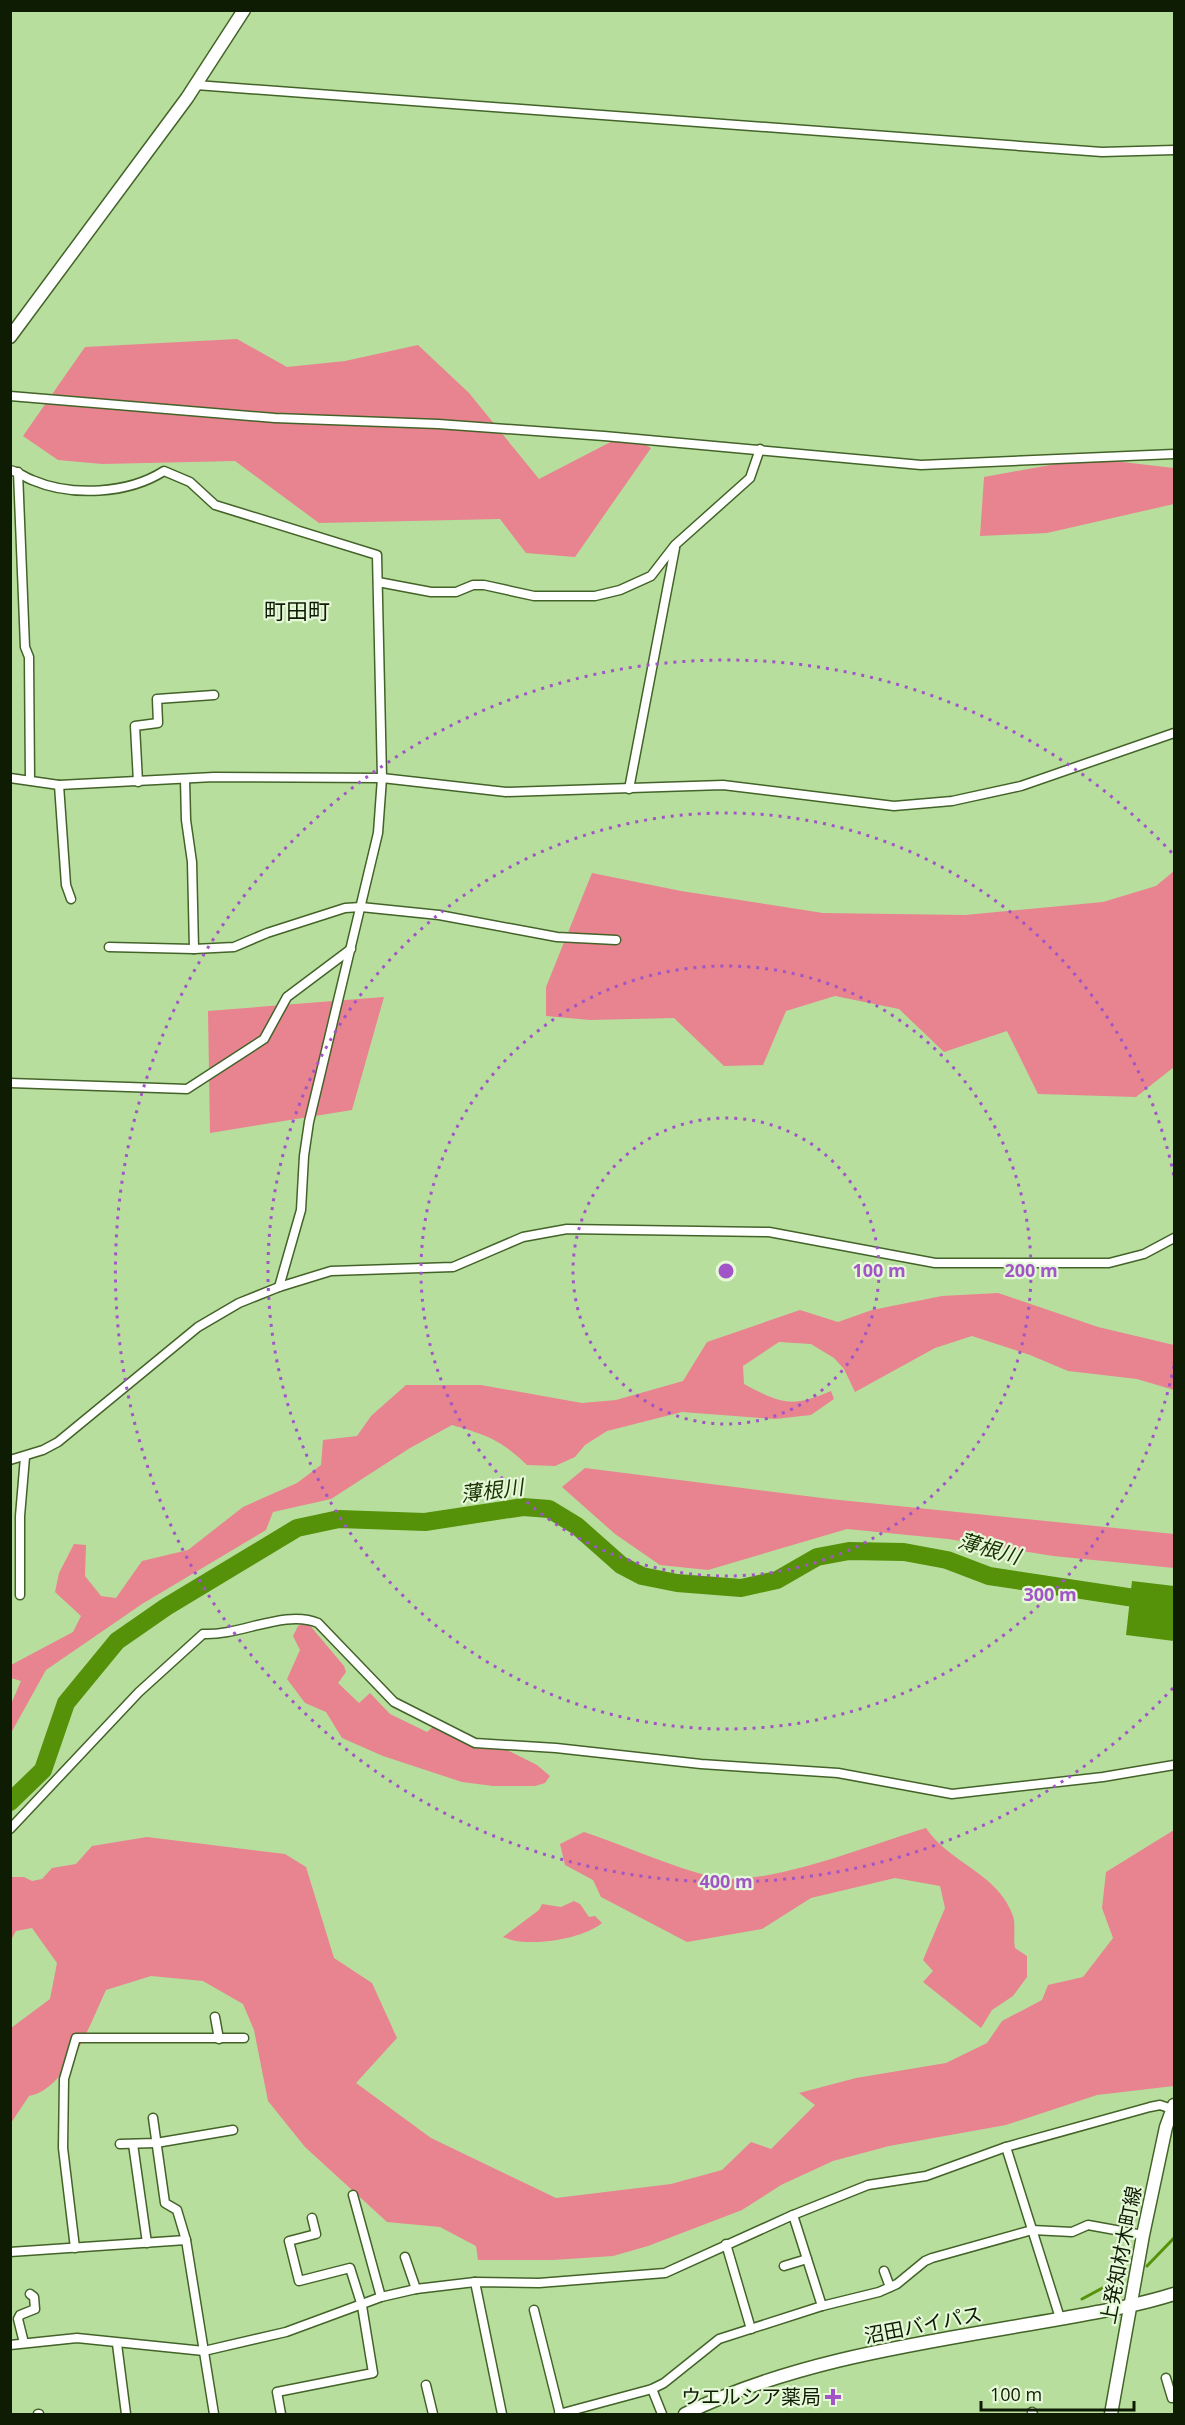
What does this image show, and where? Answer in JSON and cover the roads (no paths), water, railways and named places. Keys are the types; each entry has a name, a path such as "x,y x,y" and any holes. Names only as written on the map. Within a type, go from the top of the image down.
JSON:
{"street":[{"path":"10,337 196,85 244,10"},
{"path":"196,85 1102,152 1174,150"},
{"path":"10,396 275,418 438,424 760,449 921,465 1174,454"},
{"path":"378,582 431,592 456,592 473,585 484,585 534,596 595,596 620,590 651,576 675,545 750,478 760,449"},
{"path":"30,780 29,657 25,647 14,471 43,483 82,489 134,486 164,471 190,482 215,505 377,555 382,778 378,833 309,1122 300,1210 279,1287"},
{"path":"629,789 675,545"},
{"path":"138,782 135,726 158,723 157,699 214,695"},
{"path":"10,778 59,785 185,779 382,778 506,792 723,785 894,806 952,801 1021,786 1174,733"},
{"path":"185,779 186,820 192,862 194,949"},
{"path":"59,785 66,885 71,898"},
{"path":"109,948 234,948 267,933 345,908 361,907 439,915 557,937 616,940"},
{"path":"10,1083 188,1089 264,1039 287,997 351,949"},
{"path":"10,1460 26,1457 58,1442 198,1327 239,1303 279,1287 344,1269 453,1267 523,1237 567,1229 769,1232 935,1263 961,1264 1109,1263 1144,1254 1174,1238"},
{"path":"20,1595 20,1516 26,1457"},
{"path":"10,1830 139,1692 203,1634 222,1635 273,1622 306,1618 318,1623 394,1702 475,1743 556,1748 701,1764 838,1773 952,1794 1103,1777 1174,1765"},
{"path":"215,2017 219,2039"},
{"path":"75,2248 63,2148 63,2125 64,2079 76,2038 244,2038"},
{"path":"10,2345 78,2338 117,2344 204,2351 286,2332 362,2306 381,2297 416,2289 476,2282 539,2283 666,2273 726,2244 868,2185 926,2176 1006,2147 1155,2106 1173,2107"},
{"name":"上発知材木町線","path":"1110,2415 1143,2235 1166,2127 1173,2107"},
{"path":"153,2118 165,2203 177,2211 186,2240 214,2415"},
{"path":"120,2144 156,2143 233,2130"},
{"path":"133,2144 147,2243"},
{"path":"1006,2147 1060,2318"},
{"path":"353,2195 381,2297"},
{"path":"793,2215 822,2306"},
{"path":"281,2415 277,2392 373,2373 362,2306 350,2268 299,2281 289,2241 316,2234 312,2218"},
{"path":"534,2310 560,2414 652,2389 664,2383 719,2339 890,2287 925,2261 1032,2230 1072,2232 1088,2225 1143,2235"},
{"path":"10,2252 186,2240"},
{"path":"726,2244 752,2329"},
{"path":"405,2257 416,2289"},
{"path":"784,2266 807,2259"},
{"path":"884,2271 890,2287"},
{"path":"476,2282 502,2415"},
{"path":"24,2343 18,2319 20,2315 35,2309 34,2297 30,2294"},
{"name":"沼田バイパス","path":"685,2415 720,2397 779,2377 878,2353 1060,2318 1131,2307 1174,2294"},
{"path":"117,2344 126,2415"},
{"path":"1166,2378 1172,2398 1174,2398"},
{"path":"426,2385 433,2415"},
{"path":"652,2389 662,2415"}],"waterway":[{"name":"薄根川","path":"10,1802 43,1770 66,1703 117,1641 166,1607 297,1528 339,1519 425,1522 523,1507 549,1509 577,1526 621,1565 642,1576 677,1583 741,1588 777,1580 817,1557 849,1551 904,1552 947,1560 989,1576 1174,1604"},
{"path":"1147,2266 1174,2238"},
{"path":"1082,2299 1123,2277"}],"place":[{"name":"ウエルシア薬局","path":"833,2397"}],"district":[{"name":"町田町","path":"297,611"}]}
